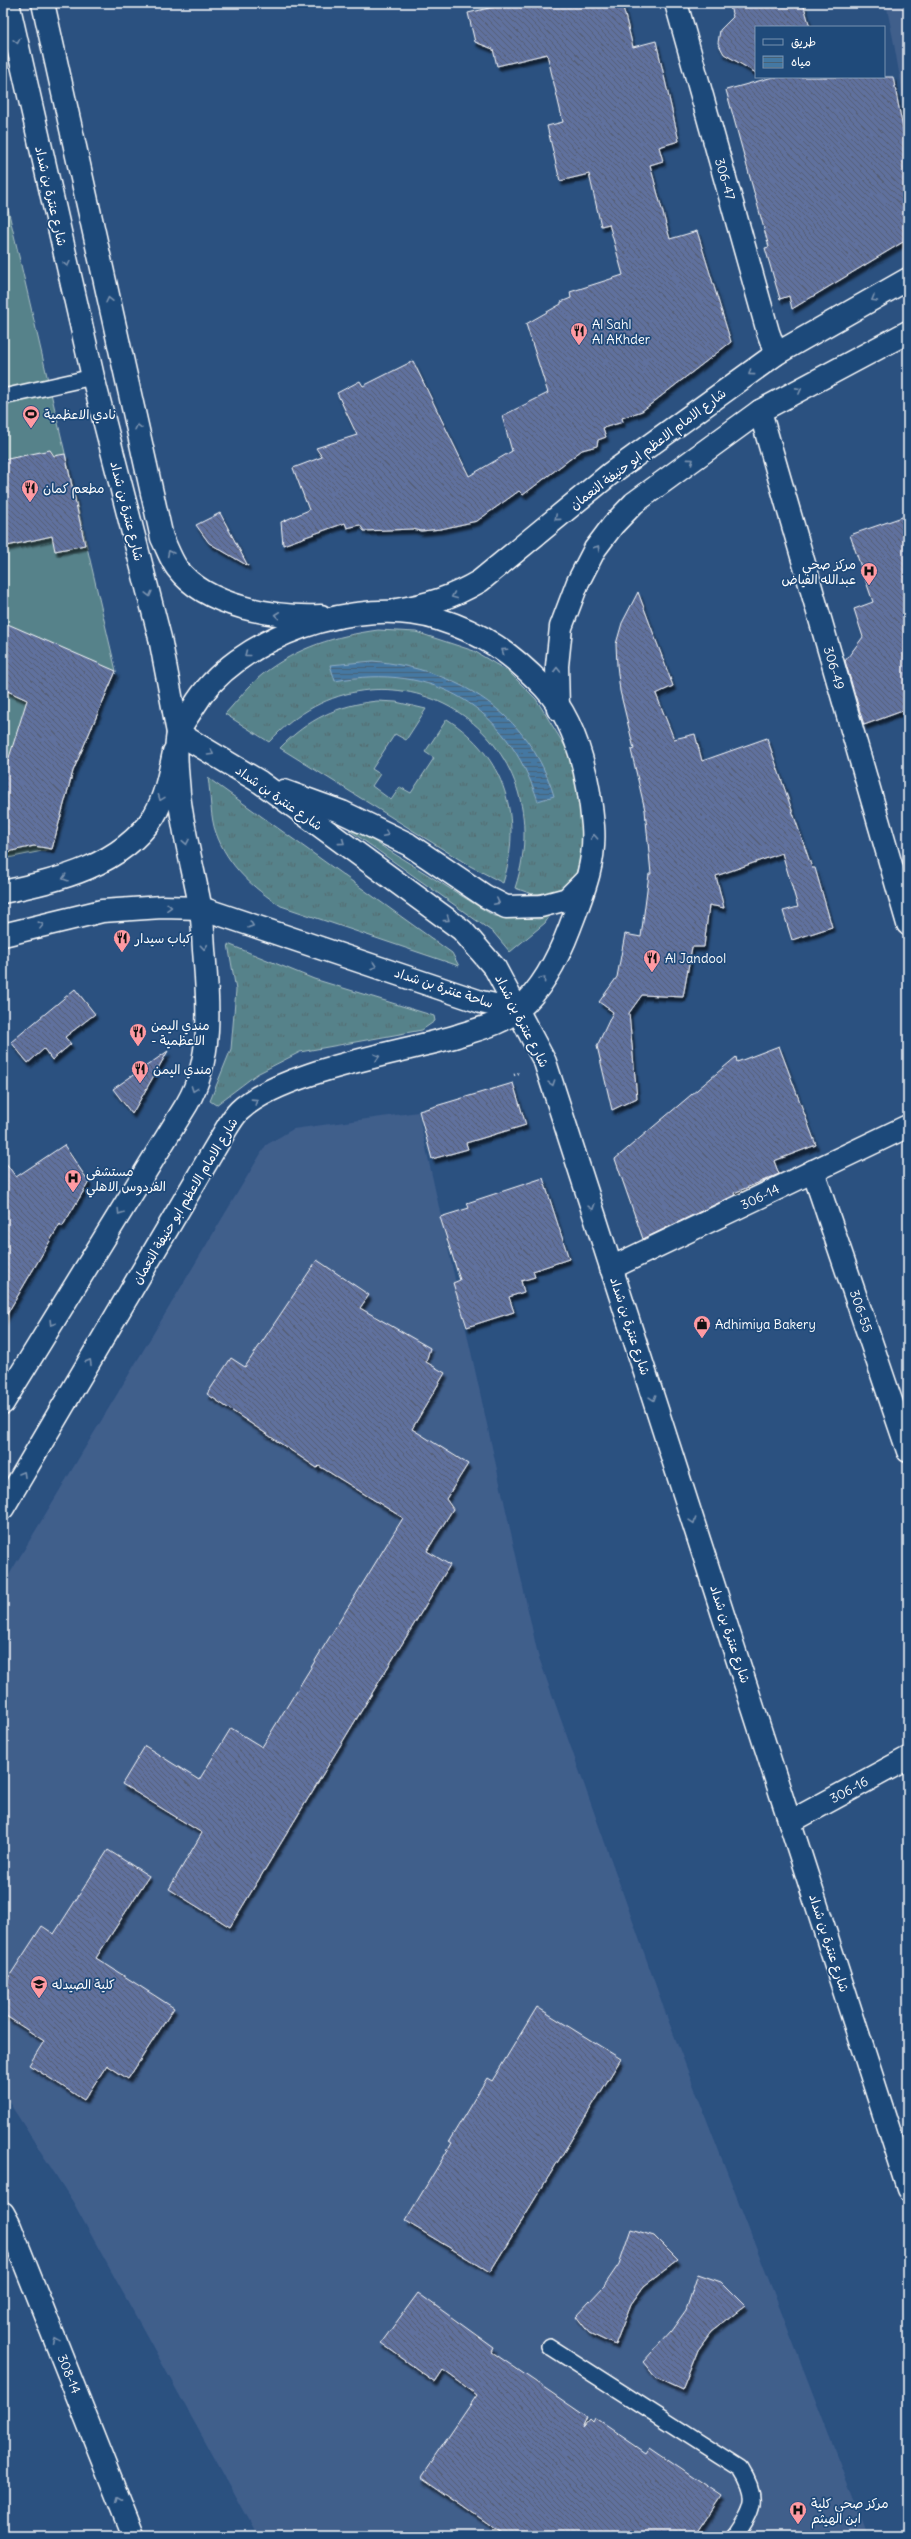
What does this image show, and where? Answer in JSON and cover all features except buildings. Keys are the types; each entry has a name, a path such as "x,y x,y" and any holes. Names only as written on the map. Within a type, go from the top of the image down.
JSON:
{"main road":[{"name":"شارع عنترة بن شداد","path":"8,3 93,377 160,638 178,733 260,782 462,930 495,968 545,1062 908,2188"},
{"path":"43,3 165,544 177,568 195,585 223,600 248,609 272,615 300,617 390,612 435,618 478,634 517,660 549,693 573,732 590,790 594,842 589,876 566,938 546,976 518,1010"},
{"name":"306-47","path":"676,3 768,332 776,354"},
{"name":"شارع الامام الاعظم ابو حنيفة النعمان","path":"390,612 428,605 456,595 480,581 610,474 776,354 908,279"},
{"path":"558,709 557,666 561,627 578,582 596,549 634,503 760,411 908,332"},
{"name":"306-49","path":"760,411 908,924"},
{"path":"3,892 66,878 109,858 135,839 154,815 170,774 178,733 197,702 219,676 252,650 300,629 344,615"},
{"path":"3,1403 191,1097 202,1068 207,1042 207,985 201,908 181,814 177,770 178,733"},
{"path":"260,782 342,812 408,844 485,896 506,907 542,906 567,899 580,888 589,876"},
{"name":"ساحة عنترة بن شداد","path":"3,935 102,911 162,907 201,908 481,1002 518,1010"},
{"name":"شارع الامام الاعظم ابو حنيفة النعمان","path":"3,1508 222,1136 239,1111 265,1094 303,1076 498,1023 518,1010"},
{"name":"306-14","path":"611,1268 908,1126"},
{"name":"306-55","path":"813,1172 908,1451"},
{"name":"306-16","path":"790,1822 908,1758"},
{"name":"308-14","path":"5,2221 133,2536"}],"lane":[{"path":"3,397 93,377"},
{"path":"549,2346 741,2469 750,2482 752,2505 751,2512 735,2536"}],"path":[{"path":"514,1075 522,1072"}],"shaded area":[{"path":"886,3 908,3 908,124 894,44"},
{"path":"418,1112 538,1655 667,2017 868,2536 257,2536 73,2202 3,2093 3,1585 266,1145 293,1129"}],"green space":[{"name":"نادي الاعظمية","path":"3,188 116,671 73,771 52,849 3,859"},
{"path":"378,630 416,632 474,651 509,672 536,699 568,751 583,811 582,852 574,881 557,893 532,894 515,888 524,831 515,781 490,740 454,710 411,692 363,691 314,706 269,742 225,714 258,678 290,657 303,650 332,639"},
{"path":"377,701 396,702 426,709 406,740 395,734 372,769 380,774 372,786 391,800 400,787 411,793 434,758 425,752 447,719 467,734 496,770 505,791 510,813 511,835 509,859 503,883 470,866 280,748 301,729 324,715 349,706"},
{"path":"208,778 452,953 459,966 281,906 261,892 234,866 221,845 214,827"},
{"path":"349,830 364,835 494,916 539,919 551,914 545,923 510,952 494,933"},
{"path":"228,944 314,979 434,1016 435,1021 422,1030 300,1052 257,1074 216,1105 210,1101 231,1049 236,990"}],"water":[{"path":"373,661 404,666 433,674 460,685 485,700 508,718 527,741 542,766 554,796 538,801 524,768 507,740 486,717 462,699 435,686 404,679 371,677 335,681 330,665"}],"place":[{"name":"Al Sahl Al AKhder","path":"579,346"},
{"name":"نادي الاعظمية","path":"31,429"},
{"name":"مطعم كمان","path":"30,503"},
{"name":"مركز صحي عبدالله الفياض","path":"869,586"},
{"name":"كباب سيدار","path":"122,953"},
{"name":"Al Jandool","path":"652,973"},
{"name":"مندي اليمن - الاعظمية","path":"138,1047"},
{"name":"مندي اليمن","path":"140,1084"},
{"name":"مستشفى الفردوس الاهلي","path":"73,1193"},
{"name":"Adhimiya Bakery","path":"702,1339"},
{"name":"كلية الصيدله","path":"39,1999"},
{"name":"مركز صحي كلية ابن الهيثم","path":"798,2525"}]}
